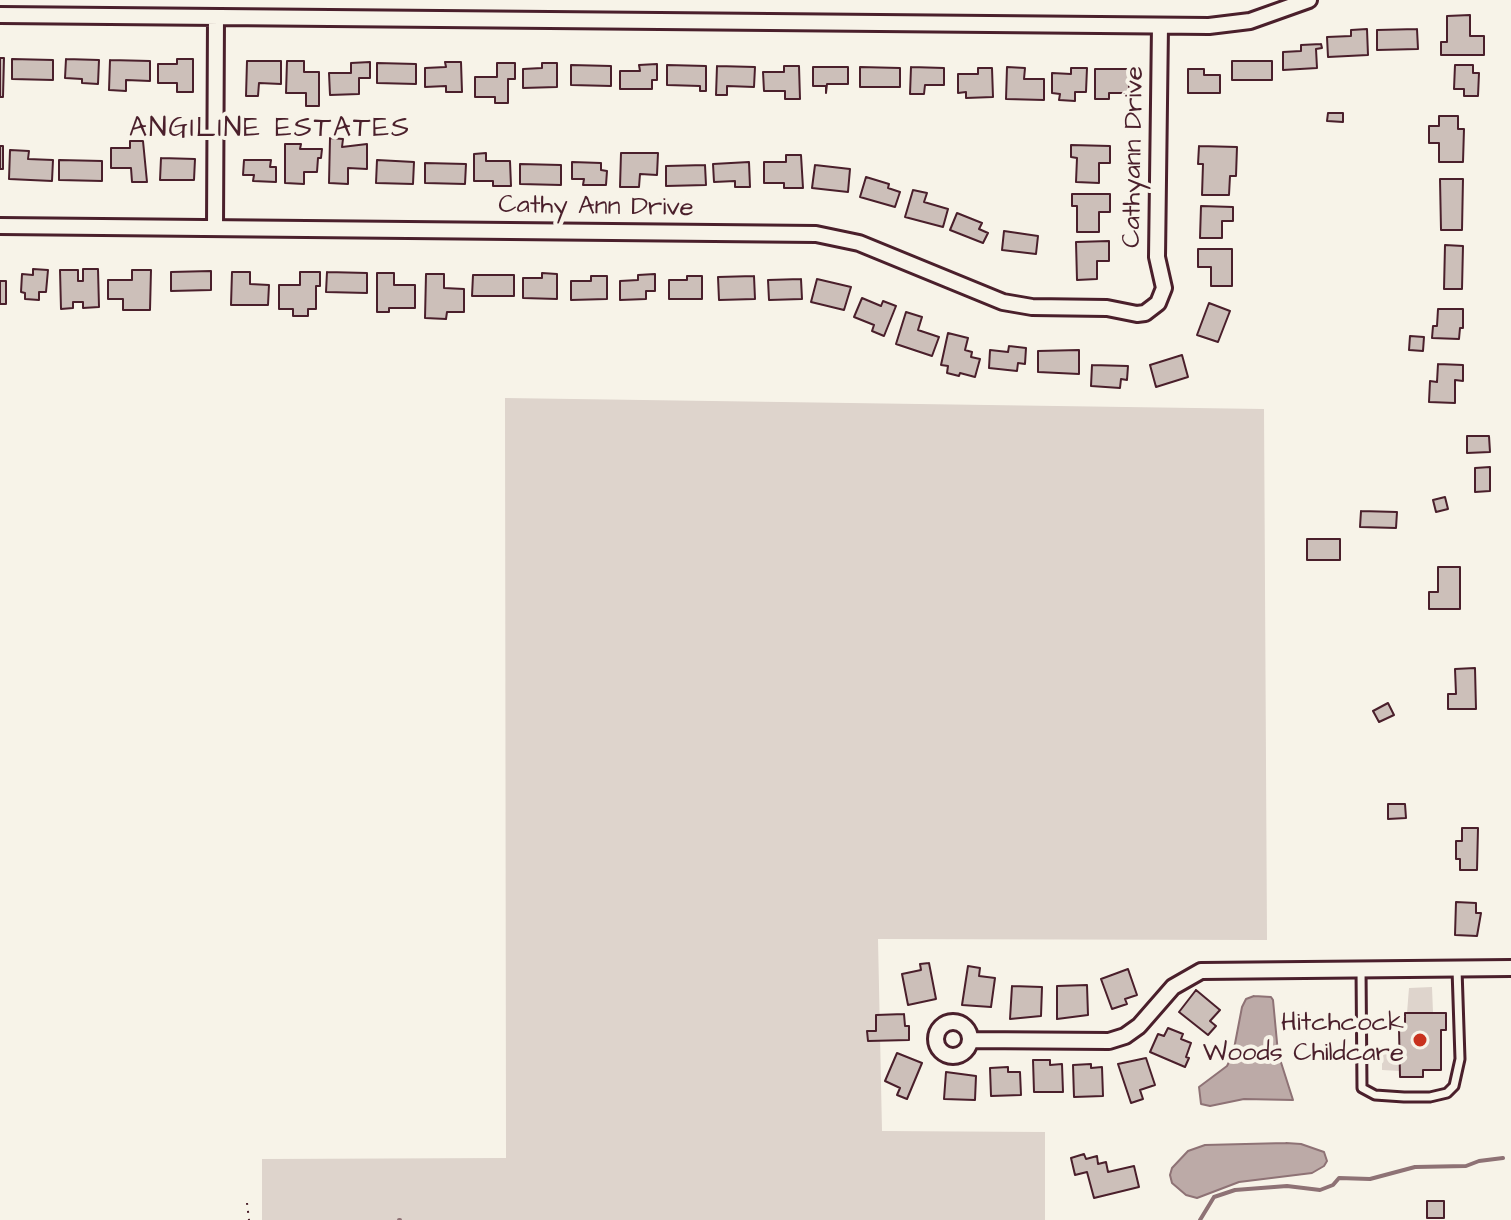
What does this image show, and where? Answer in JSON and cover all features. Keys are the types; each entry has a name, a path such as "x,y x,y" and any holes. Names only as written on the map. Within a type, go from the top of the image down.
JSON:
{"street":[{"path":"0,15 1160,26 1235,24 1309,0"},
{"path":"215,228 216,17"},
{"name":"Cathyann Drive","path":"1160,26 1157,257 1164,288"},
{"name":"Cathy Ann Drive","path":"0,226 816,234 859,243 977,294 1018,305 1107,308 1137,314 1152,309 1164,288"},
{"path":"970,1040 1109,1041 1125,1036 1139,1026 1173,987 1201,971 1511,968"}],"lane":[{"path":"1361,969 1362,1088 1375,1095 1430,1097 1447,1093 1458,1075 1457,968"}],"path":[{"path":"247,1203 249,1220"}],"shaded area":[{"path":"505,398 1264,409 1267,940 878,939 882,1131 1045,1132 1045,1220 262,1220 262,1159 506,1158"},
{"path":"1432,987 1433,1013 1407,1013 1409,988"},
{"path":"1271,997 1273,1000 1278,1053 1293,1100 1244,1099 1210,1106 1201,1104 1199,1087 1227,1066 1233,1054 1242,1007 1246,999"},
{"path":"1382,1051 1400,1051 1400,1071 1382,1070"},
{"path":"1301,1144 1324,1152 1327,1161 1312,1173 1239,1182 1197,1198 1186,1195 1172,1183 1172,1168 1188,1151 1205,1145"}],"building":[{"path":"1470,15 1470,36 1484,36 1484,55 1441,55 1441,42 1447,42 1447,16"},
{"path":"1367,29 1368,55 1328,57 1327,37 1351,36 1351,30"},
{"path":"1417,29 1418,49 1377,50 1377,30"},
{"path":"1321,44 1322,48 1316,49 1317,68 1283,70 1283,52 1301,51 1301,45"},
{"path":"0,58 4,58 3,97 0,97"},
{"path":"12,59 53,60 53,80 12,79"},
{"path":"66,59 99,60 98,84 65,78"},
{"path":"177,59 193,59 193,92 177,92 177,83 158,83 158,64 177,64"},
{"path":"110,60 150,61 150,81 126,80 126,91 109,90"},
{"path":"247,61 281,61 281,84 259,83 258,96 246,96"},
{"path":"287,61 304,61 304,72 319,72 319,106 306,106 306,93 286,93"},
{"path":"1232,61 1272,61 1272,80 1232,80"},
{"path":"370,62 370,78 359,78 359,94 330,95 329,73 351,73 351,63"},
{"path":"445,62 461,62 462,92 446,92 446,86 425,87 425,68 446,67"},
{"path":"377,63 416,64 416,84 377,83"},
{"path":"497,63 515,63 515,79 508,79 508,103 495,103 495,97 475,97 475,77 497,77"},
{"path":"542,63 557,63 557,87 523,88 523,69 542,68"},
{"path":"657,64 657,80 652,80 652,89 620,89 620,71 640,71 639,65"},
{"path":"571,65 611,66 611,86 571,85"},
{"path":"667,65 706,66 706,91 700,91 700,86 667,85"},
{"path":"1455,65 1473,65 1473,73 1479,73 1478,96 1464,96 1464,89 1454,89"},
{"path":"717,66 755,67 754,87 727,86 727,95 716,95"},
{"path":"784,66 799,66 800,99 785,99 785,91 764,91 763,72 784,72"},
{"path":"813,67 848,67 848,84 827,84 826,93 826,86 813,86"},
{"path":"860,67 900,68 900,87 860,87"},
{"path":"911,67 944,68 944,85 925,85 924,94 910,94"},
{"path":"1007,67 1025,68 1024,79 1044,79 1044,100 1006,99"},
{"path":"978,68 992,68 993,97 966,98 966,92 958,93 958,74 978,74"},
{"path":"1071,68 1087,68 1086,92 1075,92 1075,101 1059,100 1060,94 1052,93 1052,73 1071,74"},
{"path":"1095,69 1129,69 1129,93 1109,93 1109,99 1095,99"},
{"path":"1188,69 1204,69 1204,75 1220,75 1220,93 1188,93"},
{"path":"1328,113 1343,113 1343,122 1327,121"},
{"path":"1439,116 1458,116 1458,129 1464,129 1463,162 1439,162 1439,143 1429,143 1429,126 1439,126"},
{"path":"330,138 343,139 342,147 367,144 367,169 348,168 348,184 329,183"},
{"path":"130,141 143,141 147,182 132,182 131,168 111,168 111,148 130,148"},
{"path":"285,144 301,144 300,149 322,149 317,172 304,172 304,184 285,183"},
{"path":"1071,145 1110,146 1110,163 1099,163 1099,183 1076,182 1077,158 1071,157"},
{"path":"0,146 3,146 3,169 0,169"},
{"path":"1199,146 1237,147 1236,176 1230,176 1229,195 1202,195 1203,164 1198,164"},
{"path":"10,150 29,151 28,159 53,160 52,181 9,179"},
{"path":"486,153 486,161 510,161 511,186 493,186 493,181 474,181 474,154"},
{"path":"621,153 658,153 657,175 640,174 639,187 620,187"},
{"path":"786,155 801,155 803,188 784,188 784,183 764,183 764,162 786,162"},
{"path":"161,158 195,159 194,180 160,180"},
{"path":"59,160 102,161 102,181 59,180"},
{"path":"244,160 271,160 270,167 276,167 276,182 253,181 254,175 243,175"},
{"path":"377,160 414,162 413,184 376,183"},
{"path":"572,162 601,163 601,170 607,171 606,185 583,185 584,179 572,179"},
{"path":"749,162 750,187 735,187 735,181 714,182 713,164"},
{"path":"425,163 466,164 465,184 425,183"},
{"path":"520,164 561,165 561,185 520,184"},
{"path":"705,165 706,185 666,186 666,166"},
{"path":"815,165 850,169 848,192 812,188"},
{"path":"866,177 889,184 888,188 900,192 895,207 860,197"},
{"path":"1440,179 1463,179 1462,230 1441,230"},
{"path":"913,190 927,193 924,202 948,209 943,227 905,217"},
{"path":"1072,194 1110,194 1110,212 1099,212 1099,232 1077,232 1077,206 1072,206"},
{"path":"1201,206 1233,207 1233,221 1222,221 1222,238 1200,238"},
{"path":"957,213 982,223 979,229 988,233 983,243 950,230"},
{"path":"1004,231 1038,236 1036,254 1002,250"},
{"path":"1109,241 1109,261 1097,261 1097,279 1077,280 1076,242"},
{"path":"1445,245 1463,246 1462,289 1444,289"},
{"path":"1198,249 1232,249 1232,286 1211,286 1211,267 1198,267"},
{"path":"33,269 48,270 46,292 39,292 39,300 25,299 25,293 21,292 22,274 33,275"},
{"path":"83,269 98,269 99,307 83,308 83,302 73,302 73,308 61,309 60,270 78,270 78,281 83,281"},
{"path":"132,270 151,270 150,310 123,310 123,299 108,299 108,280 132,280"},
{"path":"211,271 211,290 171,291 171,272"},
{"path":"232,272 250,272 250,284 269,285 268,305 231,305"},
{"path":"300,272 320,272 320,286 316,286 316,309 308,309 308,316 293,316 293,309 279,309 279,285 300,285"},
{"path":"327,272 367,273 367,293 326,292"},
{"path":"377,273 394,273 394,285 415,285 415,308 389,308 389,312 377,312"},
{"path":"542,273 557,274 557,299 523,298 523,278 542,278"},
{"path":"426,274 444,274 444,288 464,289 464,312 447,312 446,319 425,318"},
{"path":"655,274 655,291 646,291 646,299 620,300 620,281 638,280 638,275"},
{"path":"473,275 514,275 514,296 472,296"},
{"path":"591,276 607,276 607,299 571,300 571,281 591,281"},
{"path":"687,276 702,276 702,299 669,299 669,280 687,280"},
{"path":"754,276 755,299 719,300 718,277"},
{"path":"801,279 802,299 769,300 768,280"},
{"path":"817,279 851,287 844,310 811,302"},
{"path":"0,281 6,281 6,304 0,304"},
{"path":"862,298 881,306 883,301 896,306 884,336 872,331 874,325 854,317"},
{"path":"1209,303 1230,311 1218,342 1197,335"},
{"path":"1438,309 1463,309 1463,328 1460,328 1459,339 1432,338 1433,326 1437,326"},
{"path":"906,312 922,317 918,330 939,337 932,356 896,344"},
{"path":"948,333 968,338 965,350 972,352 971,357 980,359 975,377 947,373 948,366 941,365"},
{"path":"1410,336 1424,337 1423,351 1409,350"},
{"path":"1009,346 1026,348 1025,364 1018,363 1017,371 989,368 990,350 1008,352"},
{"path":"1079,350 1079,374 1038,372 1038,351"},
{"path":"1182,355 1188,377 1156,387 1150,365"},
{"path":"1438,364 1463,365 1463,381 1455,380 1455,403 1429,402 1430,381 1437,382"},
{"path":"1092,365 1128,366 1127,380 1121,379 1120,388 1091,386"},
{"path":"1467,436 1489,436 1490,452 1467,453"},
{"path":"1490,467 1490,491 1475,492 1475,468"},
{"path":"1445,497 1448,509 1436,512 1433,500"},
{"path":"1361,511 1397,512 1396,528 1360,527"},
{"path":"1307,539 1340,539 1340,560 1307,560"},
{"path":"1438,567 1460,567 1460,609 1429,609 1429,592 1438,592"},
{"path":"1475,668 1476,709 1448,709 1448,694 1456,694 1455,669"},
{"path":"1388,703 1394,715 1379,722 1373,711"},
{"path":"1388,804 1405,804 1406,818 1388,819"},
{"path":"1462,828 1478,828 1477,870 1460,870 1460,859 1456,859 1456,841 1462,841"},
{"path":"1456,902 1476,903 1476,913 1481,913 1477,936 1455,935"},
{"path":"929,963 936,999 908,1005 902,974 921,970 920,964"},
{"path":"968,966 980,968 979,976 995,978 991,1007 962,1005"},
{"path":"1128,969 1137,995 1125,999 1127,1004 1112,1009 1101,979"},
{"path":"1087,985 1088,1015 1057,1019 1057,986"},
{"path":"1012,986 1042,987 1041,1016 1010,1019"},
{"path":"1196,990 1220,1010 1210,1021 1216,1026 1208,1035 1179,1012"},
{"name":"Hitchcock Woods Childcare","path":"1405,1013 1446,1013 1446,1030 1441,1030 1441,1070 1423,1070 1423,1077 1400,1077 1399,1028 1405,1028"},
{"path":"904,1014 905,1026 909,1026 909,1040 868,1041 867,1031 876,1031 876,1015"},
{"path":"1168,1028 1183,1034 1181,1039 1191,1043 1185,1067 1150,1052 1158,1034 1164,1036"},
{"path":"897,1053 922,1063 907,1099 897,1095 900,1088 885,1081"},
{"path":"1146,1058 1155,1085 1140,1090 1143,1099 1131,1103 1118,1064"},
{"path":"1033,1060 1050,1060 1050,1065 1062,1064 1063,1092 1034,1092"},
{"path":"1091,1064 1091,1068 1102,1067 1103,1096 1074,1097 1073,1065"},
{"path":"1008,1067 1008,1072 1020,1072 1021,1095 991,1096 990,1068"},
{"path":"946,1072 976,1076 975,1100 944,1099"},
{"path":"1084,1154 1086,1159 1097,1156 1098,1164 1106,1162 1108,1172 1134,1166 1139,1187 1094,1198 1087,1172 1075,1175 1071,1158"},
{"path":"1427,1201 1444,1201 1444,1218 1427,1218"}],"waterway":[{"path":"1200,1220 1214,1197 1235,1190 1287,1186 1320,1190 1333,1185 1339,1178 1370,1179 1415,1167 1466,1166 1503,1158"}],"place":[{"name":"Hitchcock Woods Childcare","path":"1420,1040"}],"district":[{"name":"ANGILINE ESTATES","path":"270,130"}]}
